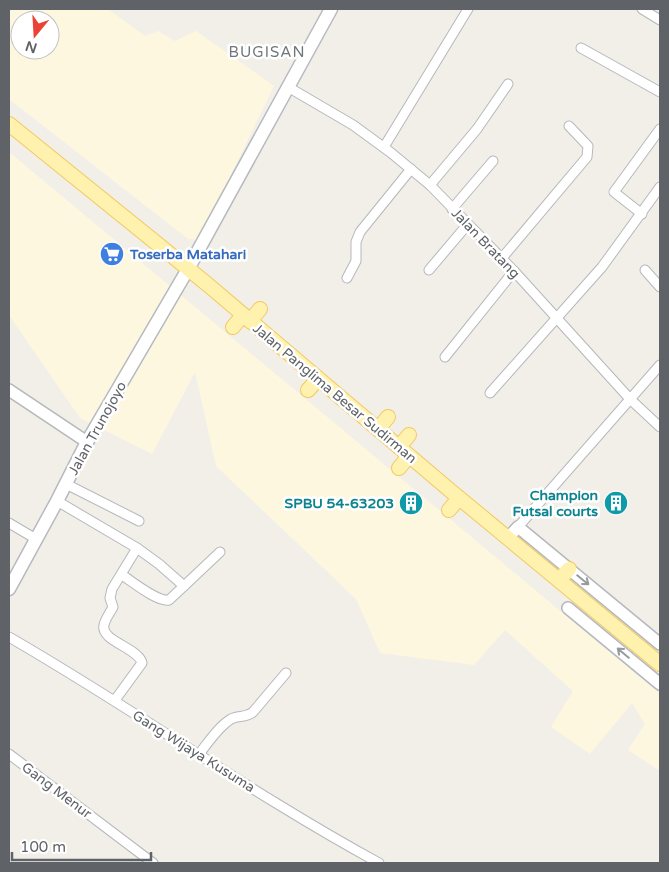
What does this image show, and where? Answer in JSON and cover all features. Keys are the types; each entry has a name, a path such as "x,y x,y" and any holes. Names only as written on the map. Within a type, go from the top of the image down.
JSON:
{"main road":[{"name":"Jalan Trunojoyo","path":"9,589 87,442 188,269 331,9"},
{"name":"Jalan Panglima Besar Sudirman","path":"9,124 188,269 459,498 660,664"},
{"path":"233,327 260,309"},
{"path":"308,390 318,379"},
{"path":"378,430 388,417"},
{"path":"399,468 409,435"},
{"path":"449,510 459,498"},
{"path":"559,580 569,569"}],"street":[{"path":"384,147 468,9"},
{"path":"642,9 660,20"},
{"path":"580,48 660,92"},
{"path":"430,186 477,129 508,84"},
{"name":"Jalan Bratang","path":"288,87 353,125 384,147 430,186 502,258 630,400 660,427"},
{"path":"502,258 587,157 588,146 568,126"},
{"path":"642,214 614,192 660,129"},
{"path":"452,210 493,162"},
{"path":"347,278 356,261 356,242 360,232 411,169"},
{"path":"490,393 557,320 602,267 660,188"},
{"path":"429,270 467,225"},
{"path":"645,270 660,287"},
{"path":"445,357 514,271"},
{"path":"508,538 660,365"},
{"path":"9,390 87,442"},
{"path":"66,484 139,521"},
{"path":"57,501 137,548 184,586"},
{"path":"9,524 36,539"},
{"path":"518,527 660,644"},
{"path":"115,700 142,663 138,655 107,636 104,625 113,607 111,592 114,585 122,575 137,548"},
{"path":"122,575 156,597 166,601 220,552"},
{"path":"568,608 660,684"},
{"name":"Gang Wijaya Kusuma","path":"9,637 379,863"},
{"path":"199,754 226,723 233,718 248,716 253,712 286,673"},
{"name":"Gang Menur","path":"9,754 154,863"}],"shaded area":[{"path":"9,9 108,9 145,36 158,31 175,41 196,31 274,86 199,240 188,239 9,99"},
{"path":"9,152 660,694 660,771 628,750 645,724 632,703 590,754 551,727 573,691 505,630 474,665 380,653 356,599 216,466 195,372 152,454 80,418 9,315"}],"place":[{"name":"Toserba Matahari","path":"112,254"},
{"name":"SPBU 54-63203","path":"411,503"},
{"name":"Champion Futsal courts","path":"616,503"}],"district":[{"name":"BUGISAN","path":"267,52"}]}
